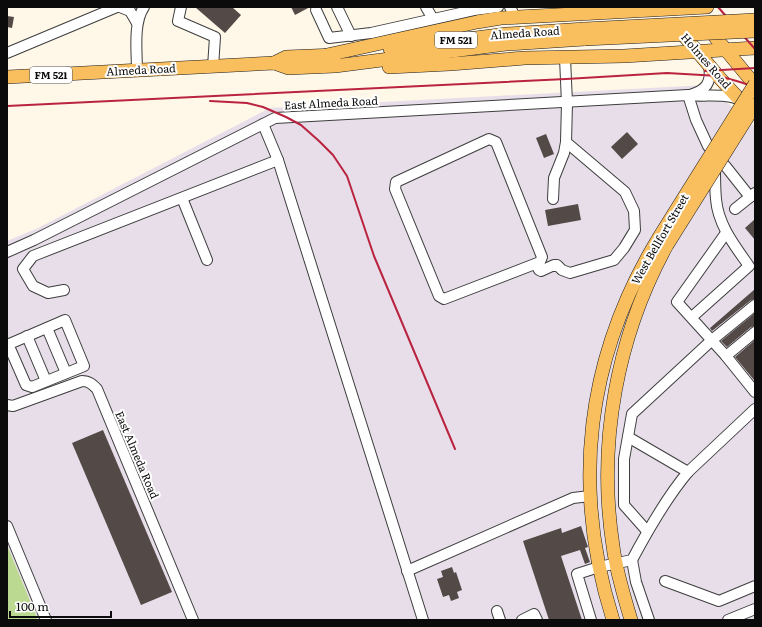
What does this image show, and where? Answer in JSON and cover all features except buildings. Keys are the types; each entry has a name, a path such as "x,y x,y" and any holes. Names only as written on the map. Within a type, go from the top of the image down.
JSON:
{"main road":[{"path":"327,55 395,34 477,22 512,12 707,7"},
{"name":"Holmes Road","path":"660,8 699,52 709,66 755,114"},
{"name":"Holmes Road","path":"690,8 753,82"},
{"path":"624,56 635,49 639,44 641,32 640,23 627,9"},
{"name":"Almeda Road","path":"274,63 288,68 335,66 585,34 755,20"},
{"name":"Almeda Road","path":"7,77 274,63 286,57 357,53 507,34 755,31"},
{"path":"335,66 375,67 450,64 525,58 624,56 755,49"},
{"path":"753,82 747,72 747,63 751,53 755,49"},
{"name":"West Bellfort Street","path":"631,620 616,563 608,507 608,445 611,411 622,358 662,242 753,82"},
{"name":"West Bellfort Street","path":"610,619 599,567 593,528 590,464 592,430 598,385 604,363 618,317 643,263 662,242 755,105"},
{"path":"591,502 608,507"}],"street":[{"path":"7,53 117,7"},
{"path":"120,7 130,11 138,23"},
{"path":"136,71 138,23 140,12 144,7"},
{"path":"181,7 178,21 215,37 213,67"},
{"path":"337,7 351,36"},
{"path":"426,7 433,19"},
{"path":"316,10 329,38 395,34 433,19 474,10 498,7"},
{"path":"553,199 554,178 564,153 566,142 567,103 565,58"},
{"name":"East Almeda Road","path":"688,95 699,91 706,86 710,80 709,66"},
{"path":"688,95 708,146 753,195 735,209"},
{"name":"East Almeda Road","path":"7,252 34,240 275,118 567,103 688,95 702,97 728,96 741,101"},
{"path":"263,124 278,160 406,571 423,620"},
{"path":"489,140 496,142 542,257 540,262 536,264 444,299 439,296 395,189 396,182 489,140"},
{"path":"536,264 541,271 557,265 562,270 570,274 614,260 624,248 635,230 634,211 625,192 566,142"},
{"path":"692,318 749,266 726,233 716,200 715,154"},
{"path":"64,290 48,293 32,286 23,269 33,256 278,160"},
{"path":"182,198 207,260"},
{"path":"726,233 677,302 754,389"},
{"path":"647,531 624,505 624,459 632,414 712,340 755,305"},
{"path":"65,320 84,366 32,387 26,385 8,344 27,336 65,320"},
{"path":"47,328 66,373"},
{"path":"726,356 755,332"},
{"path":"27,336 46,381"},
{"name":"East Almeda Road","path":"7,405 13,406 82,381 87,381 93,384 97,389 193,620"},
{"path":"649,620 636,582 632,560 647,531 678,483 755,409"},
{"path":"628,437 688,472"},
{"path":"406,571 573,498 591,502"},
{"path":"7,526 46,620"},
{"path":"591,620 577,574 599,567 632,560"},
{"path":"665,581 719,601 755,586"},
{"path":"728,620 755,609"},
{"path":"522,620 534,614 537,620"}],"shaded area":[{"path":"707,85 755,127 755,620 38,620 7,545 7,241 38,228 270,108"}],"green space":[{"path":"7,545 38,620 7,620"}],"railway":[{"path":"718,7 755,49"},
{"path":"705,71 755,68"},
{"path":"7,106 667,73 719,76 755,87"},
{"path":"210,101 247,103 263,107 286,117 301,125 333,155 347,176 374,256 455,449"}]}
